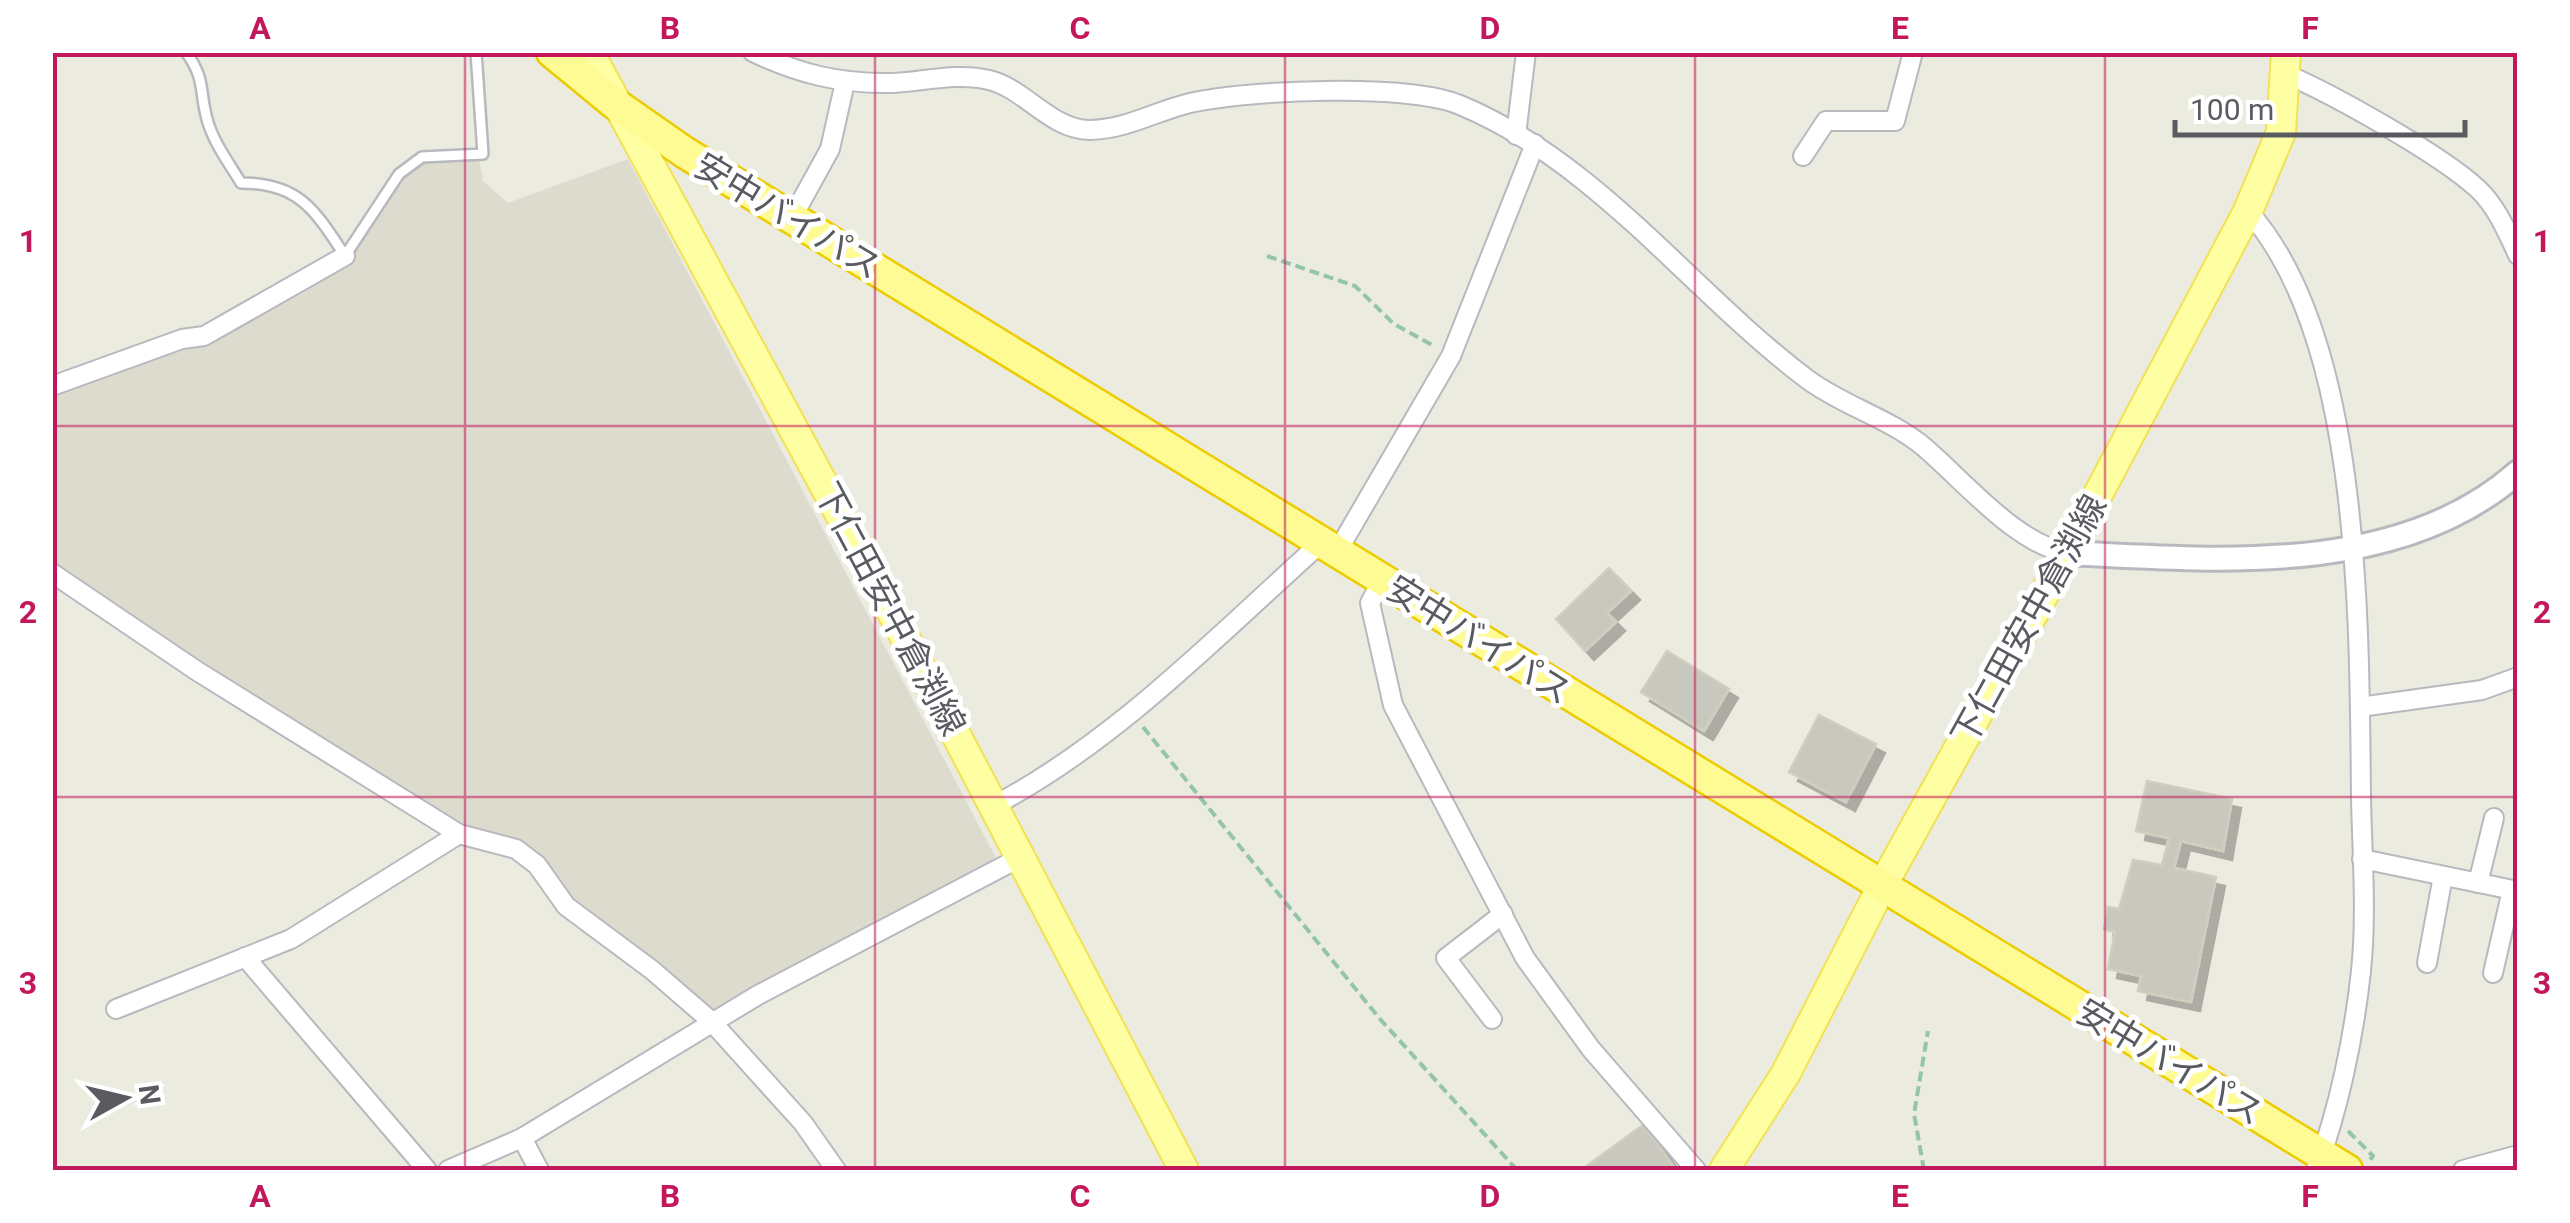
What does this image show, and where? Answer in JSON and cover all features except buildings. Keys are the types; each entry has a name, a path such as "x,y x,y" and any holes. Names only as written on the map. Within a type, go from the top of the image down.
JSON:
{"highway":[{"name":"安中バイパス","path":"552,52 614,104 792,218 1881,888 2339,1163"}],"main road":[{"name":"下仁田安中倉渕線","path":"589,52 995,805 1184,1170"},
{"name":"下仁田安中倉渕線","path":"1724,1170 1786,1073 1881,888 2067,553 2248,211 2282,132 2286,63"}],"street":[{"path":"753,52 799,74 845,82 990,80 1056,119 1085,130 1119,126 1192,103 1377,91 1420,94 1456,103 1535,144 1580,175 1808,380 1904,432 2034,543 2067,553 2292,559 2431,526 2518,472"},
{"path":"1516,135 1526,52"},
{"path":"1803,156 1826,122 1894,121 1913,52"},
{"path":"2286,63 2480,190 2502,220 2518,255"},
{"path":"792,218 830,149 845,82"},
{"path":"995,805 1039,782 1131,712 1329,547 1451,356 1535,144"},
{"path":"2248,211 2263,228 2302,300 2328,391 2352,545 2360,707 2361,971 2339,1163"},
{"path":"52,386 182,339 204,336 345,256"},
{"path":"52,573 196,671 459,834 516,849 538,865 566,906 652,970 712,1022 803,1123 836,1170"},
{"path":"1382,580 1370,603 1393,705 1525,958 1591,1049 1696,1170"},
{"path":"2360,707 2482,690 2518,677"},
{"path":"2478,883 2494,818"},
{"path":"116,1009 291,938 459,834"},
{"path":"448,1170 522,1138 712,1022 1021,857"},
{"path":"2362,859 2515,891 2493,974"},
{"path":"2427,962 2443,876"},
{"path":"1492,1019 1446,958 1502,914"},
{"path":"244,957 428,1170"},
{"path":"522,1138 539,1170"},
{"path":"2464,1170 2518,1155"}],"lane":[{"path":"186,52 200,71 206,117 214,140 241,183 282,186 318,214 345,256 399,174 422,157 483,154 476,52"}],"path":[{"path":"1268,256 1355,286 1394,324 1451,356"},
{"path":"1131,712 1380,1019 1518,1170"},
{"path":"1924,1170 1914,1114 1928,1030"},
{"path":"2339,1163 2348,1131"}],"shaded area":[{"path":"422,157 479,159 483,181 508,203 628,159 997,860 715,1011 705,1008 572,901 544,861 460,827 325,747 53,568 52,394 216,339 229,325 349,257 401,178"}]}
